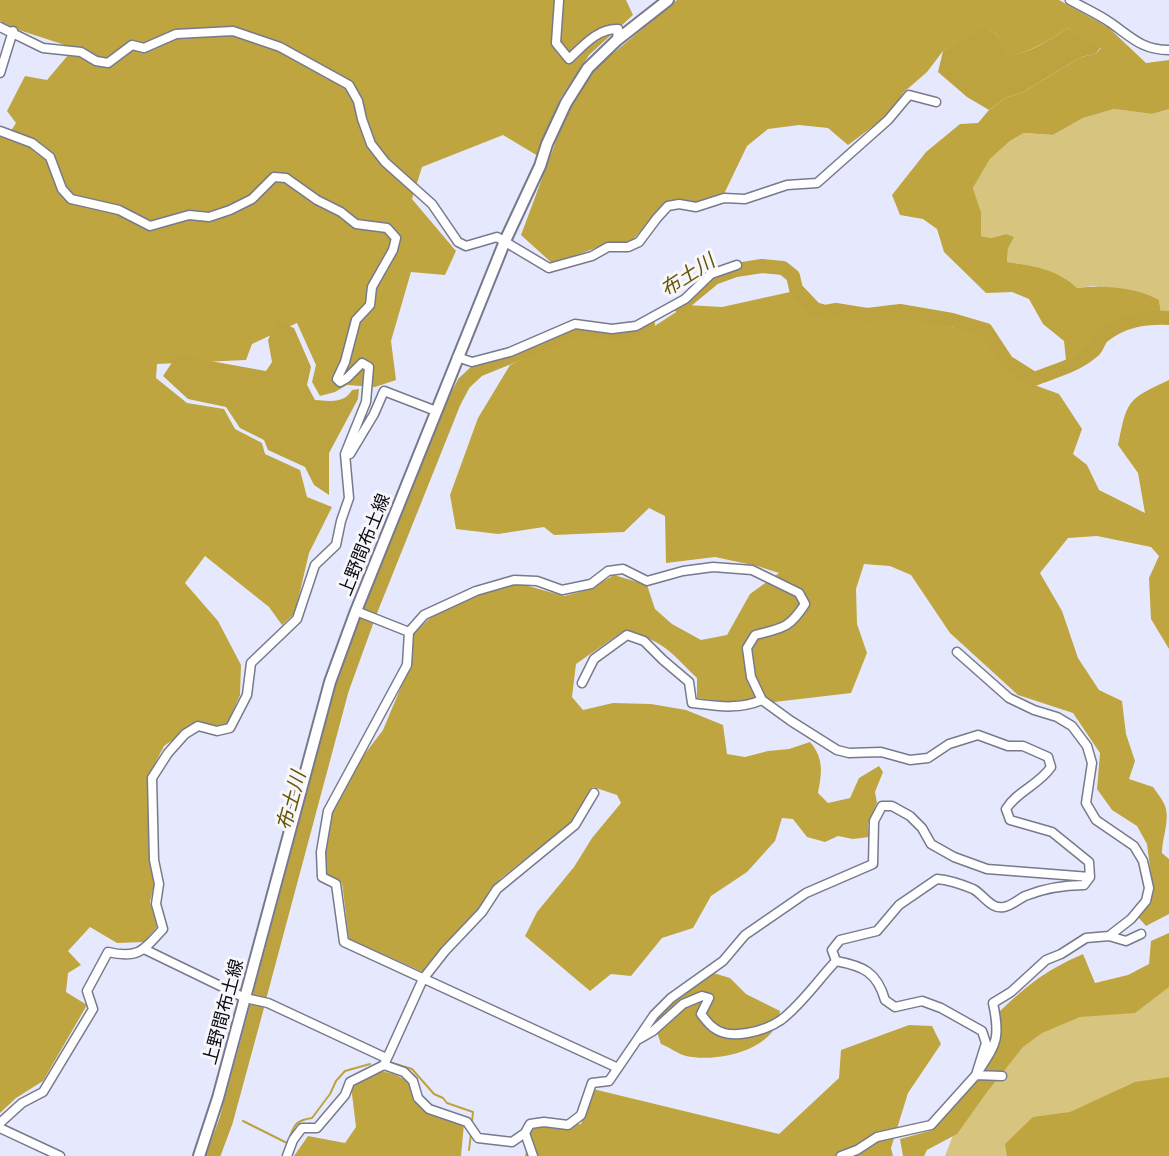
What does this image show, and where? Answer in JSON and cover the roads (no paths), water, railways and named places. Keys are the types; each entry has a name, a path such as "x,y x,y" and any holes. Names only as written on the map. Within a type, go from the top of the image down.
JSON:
{"main road":[{"name":"上野間布土線","path":"199,1156 218,1098 330,682 435,411 505,241 566,104 588,68 617,40 668,0"}],"street":[{"path":"559,0 556,43 569,59 592,39 608,29 618,29 617,40"},
{"path":"1070,0 1110,22 1138,44 1157,50 1169,50"},
{"path":"0,27 43,48 81,52 96,61 108,63 132,45 144,48 176,34 234,31 280,47 349,85 358,101 371,144 385,162 432,204 458,242 466,246 497,237 549,268 592,256 608,247 628,247 639,242 668,206 679,204 696,207 724,198 745,200 787,185 817,183 888,120 909,95 936,102"},
{"path":"0,73 13,32"},
{"path":"0,131 32,143 50,157 62,189 71,199 119,210 150,226 189,215 208,217 230,210 252,199 274,177 286,178 356,224 387,228 396,238 393,250 372,287 370,305 356,320 345,362 337,378 339,382 347,378 362,363 369,367 366,402 345,454 349,498 336,545 315,565 297,619 251,663 247,695 230,728 217,731 198,726 185,734 168,753 152,778 154,860 159,884 156,904 163,929 144,950 126,956 108,952 87,991 93,1009 43,1092 22,1103 0,1123"},
{"path":"457,357 472,362 510,352 574,324 612,329 636,326 685,299 711,274 736,265"},
{"path":"347,466 350,453 374,414 384,391 435,411"},
{"path":"618,1068 344,942 336,884 322,877 321,860 328,811 407,665 410,632 424,615 476,591 514,580 537,581 562,590 591,584 608,571 623,569 647,580 683,571 713,567 752,570 799,593 804,604 794,621 780,628 755,635 747,648 751,677 762,699 791,722 837,750 849,753 881,752 910,760 928,758 949,744 978,735 1008,746 1023,746 1048,757 1051,767 1045,775 1011,800 1006,809 1010,820 1052,832 1089,862 1090,878 1084,885 1048,888 1004,907 992,905 976,891 949,880 937,879 899,905 877,931 840,940 832,950 836,961"},
{"path":"356,611 410,632"},
{"path":"582,683 594,659 627,635 644,641 690,682 692,703 747,706 762,699"},
{"path":"957,652 1009,698 1034,710 1057,717 1072,726 1087,746 1092,763 1086,803 1096,820 1134,846 1143,861 1149,888 1146,901 1131,919 1108,936"},
{"path":"287,1156 293,1140 302,1128 317,1128 345,1095 350,1082 385,1062 423,979 445,951 482,912 497,889 575,825 594,793"},
{"path":"144,950 244,998 268,1003 385,1062 404,1072 413,1081 418,1098 429,1109 467,1122 478,1138 512,1142 525,1133 530,1124 544,1122 568,1125 581,1115 592,1083 609,1081 654,1015 671,998 723,961 745,935 806,893 873,864 874,821 882,806 892,806 910,816 922,828 931,844 954,857 987,869 1090,878"},
{"path":"841,1156 857,1150 877,1137 931,1125 976,1075 996,1044 997,1025 993,1003 1011,992 1046,960 1061,954 1086,938 1108,936 1126,940 1140,934"},
{"path":"836,961 854,964 870,973 880,984 885,1000 895,1006 922,1001 941,1008 982,1031 986,1043 976,1075"},
{"path":"636,1040 652,1031 683,1004 702,996 709,998 701,1014 714,1029 726,1034 739,1035 757,1030 779,1021 836,961"},
{"path":"976,1075 1002,1076"},
{"path":"0,1128 60,1156"},
{"path":"525,1133 533,1156"}],"waterway":[{"name":"布土川","path":"680,306 714,278 736,270 762,266 783,268 793,276 796,289 815,309 825,312 836,310 867,315 900,311 952,320 986,330 1007,362 1034,379 1079,361 1095,349 1103,336 1118,326 1142,319 1169,318"},
{"name":"布土川","path":"370,612 454,402 464,383 478,370 576,328 621,333 636,330 648,324"},
{"name":"布土川","path":"260,995 342,689 367,620"},
{"name":"布土川","path":"213,1156 226,1121 257,1007"},
{"path":"389,1062 412,1069 434,1094 443,1098 447,1103 473,1112 472,1122"},
{"path":"290,1136 298,1123 312,1118 345,1071 370,1064"},
{"path":"243,1121 287,1143"},
{"path":"469,1150 471,1134"}]}
